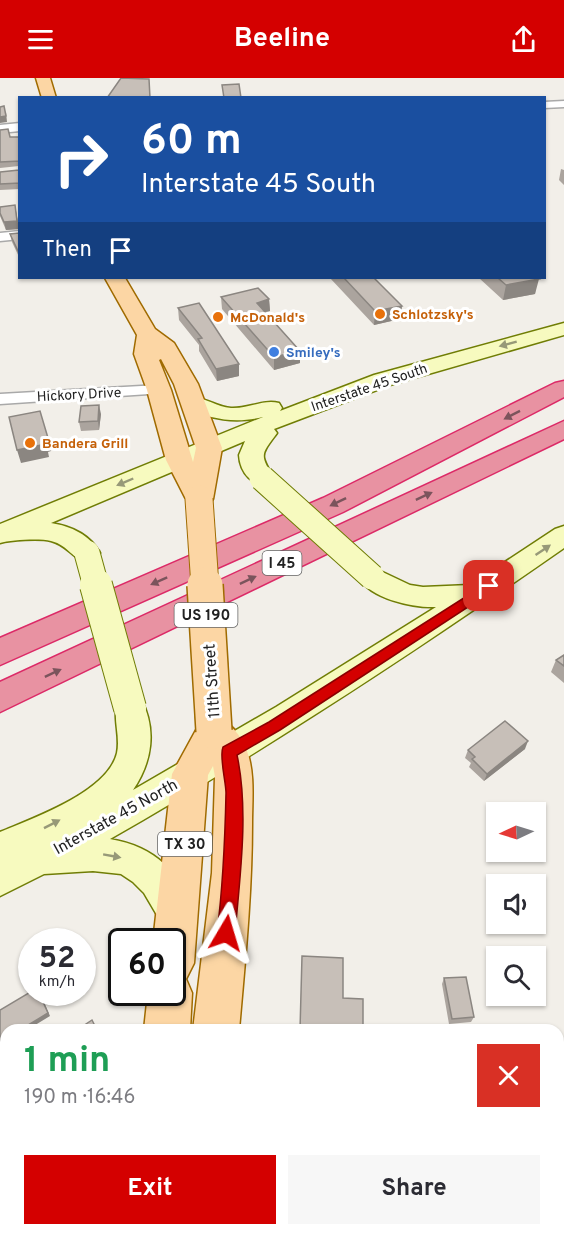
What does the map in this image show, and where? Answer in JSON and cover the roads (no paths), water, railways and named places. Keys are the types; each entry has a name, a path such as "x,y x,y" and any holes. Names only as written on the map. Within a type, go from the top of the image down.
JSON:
{"highway":[{"name":"I 45","path":"0,652 333,505 564,388"},
{"name":"I 45","path":"0,698 564,429"}],"main road":[{"path":"43,78 48,96"},
{"name":"11th Street","path":"116,279 186,384 209,448 199,499 221,742"},
{"name":"Interstate 45 South","path":"179,460 382,380 564,328"},
{"name":"11th Street","path":"155,339 145,354 159,390 179,460 199,499"},
{"path":"193,404 230,416 252,414 325,388 351,392"},
{"path":"261,426 265,433 253,444 250,455 252,466 262,478 372,577 404,594 423,597 477,595"},
{"path":"0,536 179,460"},
{"path":"0,536 42,531 62,533 76,540 87,553 135,733 134,751 127,772 112,791 90,805 0,850"},
{"path":"221,742 275,726 477,595 564,535"},
{"name":"TX 30","path":"176,928 190,774 221,742 234,777 232,873 217,1024"},
{"name":"Interstate 45 North","path":"0,879 190,774"},
{"path":"33,861 80,854 104,854 130,860 146,868 159,883 177,914"},
{"path":"167,1024 169,1006"}],"street":[{"path":"546,105 564,104"},
{"path":"0,129 18,127"},
{"path":"0,237 18,235"},
{"name":"Hickory Drive","path":"0,399 159,390"}],"place":[{"name":"Schlotzsky's","path":"380,314"},
{"name":"McDonald's","path":"218,317"},
{"name":"Smiley's","path":"274,352"},
{"name":"Bandera Grill","path":"30,443"}]}
